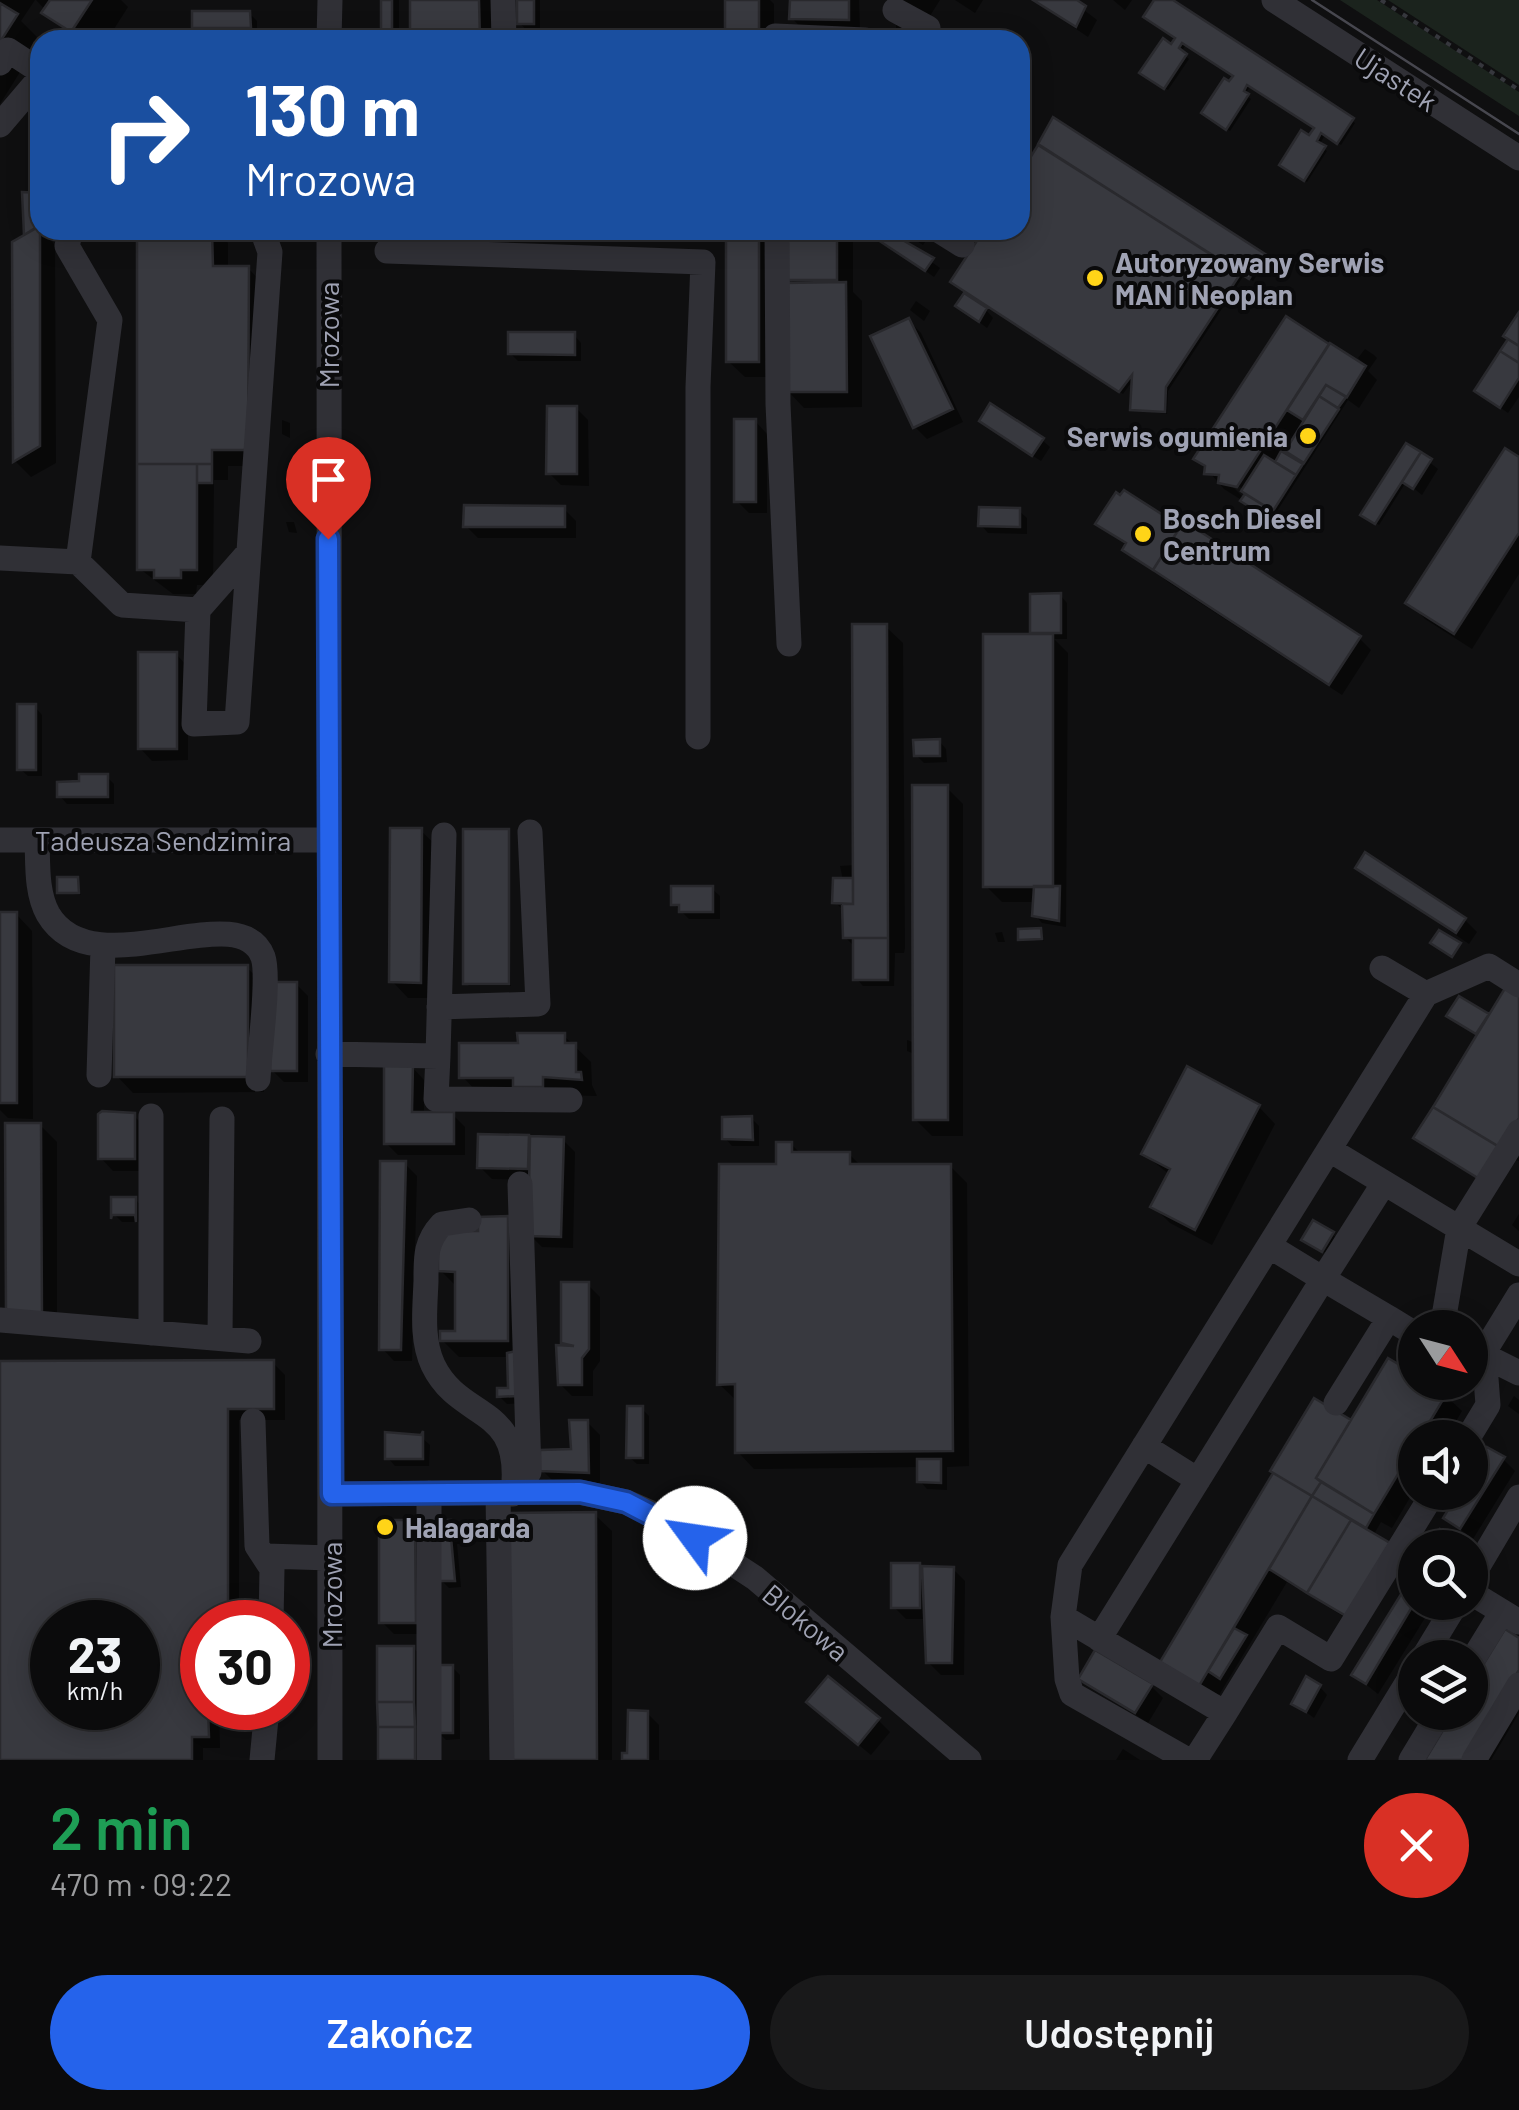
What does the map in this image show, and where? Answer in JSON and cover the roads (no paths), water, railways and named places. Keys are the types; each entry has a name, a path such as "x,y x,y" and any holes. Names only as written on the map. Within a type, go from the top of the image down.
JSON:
{"street":[{"path":"330,0 330,30"},
{"path":"503,0 504,30"},
{"name":"Ujastek","path":"1274,0 1519,158"},
{"path":"896,10 926,30"},
{"path":"0,63 8,50 30,67"},
{"path":"0,125 30,88"},
{"path":"68,240 67,246 110,320 78,562"},
{"path":"249,552 198,610 194,724 237,722 249,552 270,252 266,240"},
{"name":"Mrozowa","path":"329,240 326,840 332,1494 330,1760"},
{"path":"777,240 778,404 789,644"},
{"path":"954,240 962,245"},
{"path":"388,251 702,262 698,737"},
{"path":"0,558 78,562 122,605 198,610"},
{"path":"439,1007 538,1004 530,832"},
{"path":"444,836 436,1099 570,1100"},
{"path":"38,840 38,884 49,916 72,936 103,947 234,933 254,943 265,963 258,1079"},
{"name":"Tadeusza Sendzimira","path":"4,846 38,840 326,840"},
{"path":"98,1076 103,947"},
{"path":"1423,1510 1331,1659 1278,1627 1192,1760 1072,1694 1067,1679 1063,1617 1070,1565 1426,994 1488,966 1519,985"},
{"path":"1382,968 1426,994"},
{"path":"328,1054 438,1056"},
{"path":"151,1116 151,1332"},
{"path":"220,1338 222,1118"},
{"path":"1445,1310 1459,1228 1519,1132"},
{"path":"1330,1150 1519,1264"},
{"path":"1099,1639 1384,1183"},
{"path":"502,1760 514,1493 520,1184"},
{"path":"469,1220 442,1224 426,1248 425,1336 434,1366 452,1390 496,1422 512,1445 516,1468 514,1493"},
{"path":"1270,1246 1398,1324"},
{"path":"1488,1339 1515,1309"},
{"path":"1336,1404 1389,1318"},
{"path":"0,1320 250,1341"},
{"path":"1488,1357 1519,1373"},
{"path":"254,1421 257,1546 272,1570 271,1600"},
{"path":"1144,1446 1198,1480"},
{"path":"429,1493 430,1760"},
{"name":"Blokowa","path":"332,1494 603,1495 665,1519 755,1578 969,1760"},
{"path":"1488,1550 1519,1497"},
{"path":"266,1556 332,1558"},
{"path":"1488,1603 1510,1617 1488,1642"},
{"path":"1063,1617 1225,1713"},
{"path":"1434,1640 1446,1620"},
{"path":"1440,1630 1452,1640"},
{"path":"1474,1760 1519,1685"},
{"path":"1360,1760 1398,1698"},
{"path":"1380,1728 1414,1756 1429,1730"},
{"path":"262,1760 265,1730"}],"tram line":[{"path":"1312,0 1519,134"}],"place":[{"name":"Autoryzowany Serwis MAN i Neoplan","path":"1095,278"},
{"name":"Serwis ogumienia","path":"1308,436"},
{"name":"Bosch Diesel Centrum","path":"1143,534"},
{"name":"Halagarda","path":"385,1527"}]}
